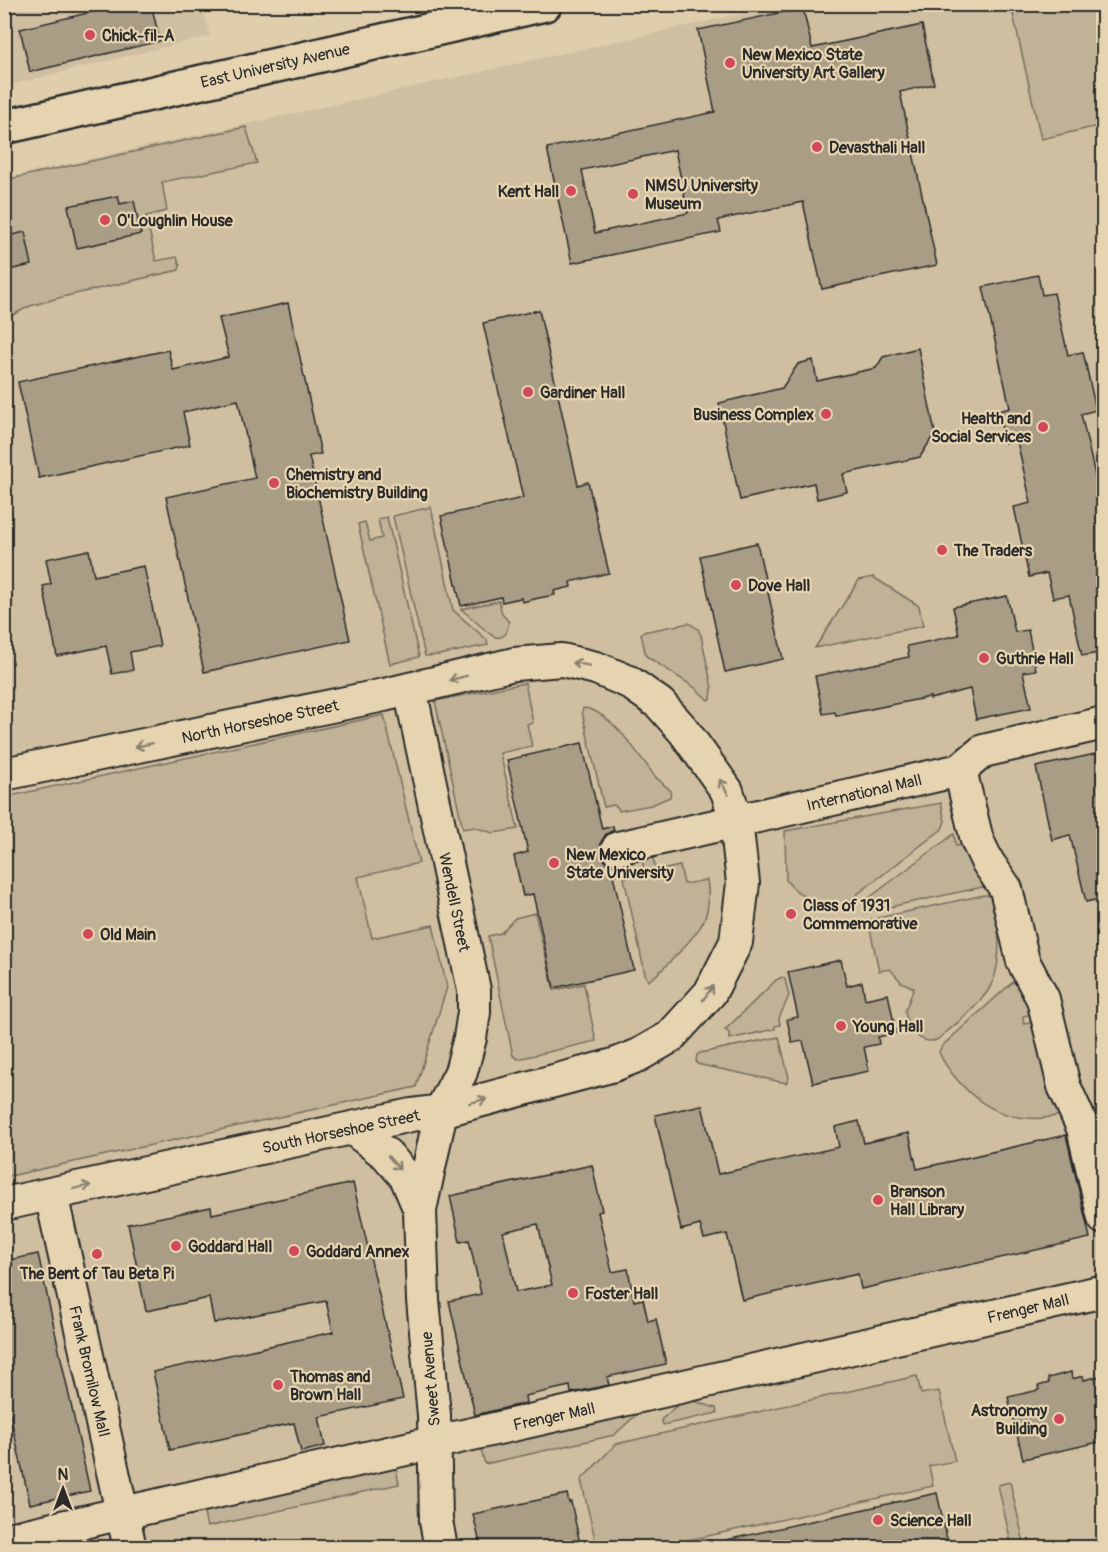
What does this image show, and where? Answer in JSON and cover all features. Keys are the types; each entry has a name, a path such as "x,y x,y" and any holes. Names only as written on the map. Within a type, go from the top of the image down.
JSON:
{"main road":[{"name":"East University Avenue","path":"4,127 545,4"}],"street":[{"name":"North Horseshoe Street","path":"4,774 410,689 514,664 562,660 596,668 629,681 660,704 684,731 727,791 736,820"},
{"name":"Wendell Street","path":"410,689 474,990 474,1012 461,1072 441,1111"},
{"name":"International Mall","path":"618,848 960,771 983,751 1104,723"},
{"path":"960,771 977,840 987,861 1006,889 1023,961 1043,999 1064,1086 1083,1128 1104,1218"},
{"name":"South Horseshoe Street","path":"4,1204 411,1115 441,1111 595,1071 639,1055 670,1037 710,993 736,942 743,883 736,820"},
{"name":"Sweet Avenue","path":"441,1111 420,1210 423,1300 435,1442 435,1511 441,1548"},
{"name":"Sweet Avenue","path":"352,1128 387,1155 406,1177 420,1210"},
{"name":"Frank Bromilow Mall","path":"51,1194 130,1548"},
{"name":"Frenger Mall","path":"4,1539 1104,1291"}],"shaded area":[{"path":"4,5 202,5 210,36 9,85 5,82"},
{"name":"New Mexico State University","path":"781,5 1103,5 1103,1547 5,1547 4,178"},
{"path":"1011,5 1103,5 1103,125 1041,139"},
{"path":"246,127 257,163 162,182 167,211 146,216 156,261 177,257 179,270 30,306 5,319 5,180"},
{"path":"431,507 453,610 487,640 488,645 425,656 393,516"},
{"path":"387,517 419,657 390,664 358,524 365,522 370,541 382,538 378,519"},
{"path":"873,577 919,606 923,626 815,648 859,580"},
{"path":"499,601 502,614 509,622 506,633 501,637 491,635 461,609"},
{"path":"689,623 698,629 701,635 712,688 711,699 708,700 694,687 646,656 641,634 643,632"},
{"path":"525,683 533,723 527,724 532,746 500,753 518,829 493,833 474,827 463,829 435,701"},
{"path":"583,708 593,710 603,716 623,734 654,775 671,791 670,797 651,805 619,811 614,805 604,807 582,712"},
{"path":"384,715 419,863 358,877 372,938 433,925 447,987 416,1087 5,1177 5,797"},
{"path":"941,803 945,821 942,829 838,909 833,911 814,902 795,890 786,880 785,831"},
{"path":"954,834 956,846 972,843 983,887 866,912 866,902 869,898"},
{"path":"653,858 656,871 680,866 684,884 707,880 708,901 707,912 700,928 669,963 648,981 624,878 645,873 642,861"},
{"path":"984,895 992,896 996,901 999,946 994,979 984,996 959,1022 934,1041 923,1039 909,1030 905,1011 914,988 901,982 890,969 879,971 868,920"},
{"path":"535,913 554,990 584,984 596,1041 518,1059 513,1056 488,936 501,933 515,918"},
{"path":"782,977 785,979 789,996 779,1018 780,1025 775,1026 775,1029 729,1039 729,1033 725,1030 776,980"},
{"path":"1019,979 1023,999 1028,998 1032,1014 1023,1016 1024,1024 1034,1022 1061,1115 1046,1118 1018,1117 993,1109 981,1102 960,1083 939,1052 942,1046"},
{"path":"779,1037 789,1078 786,1083 697,1064 696,1061 700,1053"},
{"path":"917,1376 921,1394 939,1391 955,1461 929,1466 933,1486 658,1547 597,1547 581,1480 616,1444"},
{"path":"685,1398 716,1408 717,1413 663,1425 661,1420"},
{"path":"643,1409 614,1435 485,1464 480,1446"},
{"path":"395,1463 399,1484 207,1527 203,1510"},
{"path":"1010,1482 1025,1547 1012,1547 998,1485"}],"building":[{"name":"Chick-fil-A","path":"126,4 151,4 160,41 30,72 20,29"},
{"name":"Devasthali Hall","path":"803,8 812,48 922,25 934,84 900,92 937,265 822,289 803,202 718,220 721,232 572,263 547,148 715,112 698,30","holes":["675,150 688,213 595,233 582,170"]},
{"name":"O'Loughlin House","path":"118,196 120,204 134,201 141,234 77,248 68,206"},
{"path":"25,232 32,265 4,271 4,237"},
{"name":"Health and Social Services","path":"1038,275 1042,295 1054,293 1068,355 1083,352 1096,410 1081,414 1104,515 1104,564 1096,565 1104,600 1104,652 1082,656 1069,595 1053,598 1047,573 1029,577 1014,507 1031,503 1017,441 1005,443 998,411 1010,408 983,287"},
{"name":"Chemistry and Biochemistry Building","path":"288,303 321,454 309,456 350,640 204,672 166,497 255,478 238,400 183,412 190,445 39,478 18,382 168,350 173,370 229,357 219,318"},
{"name":"Gardiner Hall","path":"539,310 578,485 588,482 609,573 570,582 571,587 554,591 555,595 522,602 521,598 502,602 501,597 461,606 441,516 523,498 483,323"},
{"name":"Business Complex","path":"918,348 935,433 920,457 843,474 847,492 817,499 814,483 740,500 719,403 782,388 798,364 813,360 817,381 876,368 883,357"},
{"name":"Dove Hall","path":"757,543 783,659 725,672 700,556"},
{"path":"89,550 94,576 144,566 160,646 130,652 133,670 112,674 106,646 57,656 43,586 51,584 46,559"},
{"name":"Guthrie Hall","path":"1007,596 1015,632 1028,630 1036,670 1023,672 1031,708 976,719 970,689 930,699 930,697 836,716 835,712 823,714 815,676 909,657 907,646 959,635 953,607"},
{"path":"582,743 602,829 613,826 614,830 606,834 601,842 600,851 605,861 622,866 623,872 613,875 634,970 554,988 533,894 523,896 514,856 528,852 507,760"},
{"path":"1104,752 1104,898 1086,902 1070,835 1052,840 1036,767"},
{"name":"Young Hall","path":"841,960 847,986 862,982 865,999 888,994 896,1033 878,1037 879,1044 864,1047 869,1071 813,1083 803,1041 792,1043 787,1019 798,1017 788,972"},
{"name":"Branson Hall Library","path":"702,1105 718,1174 839,1147 835,1127 859,1121 864,1143 909,1133 917,1169 1066,1135 1090,1238 861,1289 858,1274 742,1300 727,1234 704,1239 700,1225 681,1230 655,1115"},
{"name":"Foster Hall","path":"592,1165 602,1211 598,1212 612,1272 628,1269 634,1301 643,1299 648,1321 656,1319 666,1364 607,1377 609,1385 571,1393 570,1386 525,1396 526,1403 475,1415 449,1301 481,1294 469,1240 460,1242 450,1196","holes":["538,1224 552,1285 516,1292 503,1232"]},
{"path":"353,1183 403,1399 319,1417 325,1446 301,1452 294,1423 170,1450 153,1372 333,1332 326,1301 214,1323 209,1298 146,1311 128,1224 211,1207 212,1214"},
{"path":"38,1254 90,1491 30,1504 4,1388 4,1261"},
{"name":"Astronomy Building","path":"1071,1372 1072,1379 1083,1376 1084,1380 1104,1375 1104,1441 1023,1459 1008,1397 1039,1390 1038,1386 1049,1383 1048,1378"},
{"name":"Science Hall","path":"937,1493 949,1548 727,1548 726,1540"},
{"path":"567,1494 569,1503 571,1502 581,1548 481,1548 473,1514"}],"place":[{"name":"Chick-fil-A","path":"90,35"},
{"name":"New Mexico State University Art Gallery","path":"730,63"},
{"name":"Devasthali Hall","path":"817,147"},
{"name":"Kent Hall","path":"571,191"},
{"name":"NMSU University Museum","path":"633,194"},
{"name":"O'Loughlin House","path":"105,220"},
{"name":"Gardiner Hall","path":"528,392"},
{"name":"Business Complex","path":"826,414"},
{"name":"Health and Social Services","path":"1043,427"},
{"name":"Chemistry and Biochemistry Building","path":"274,483"},
{"name":"The Traders","path":"942,550"},
{"name":"Dove Hall","path":"736,585"},
{"name":"Guthrie Hall","path":"984,658"},
{"name":"New Mexico State University","path":"554,863"},
{"name":"Class of 1931 Commemorative","path":"791,914"},
{"name":"Old Main","path":"88,934"},
{"name":"Young Hall","path":"841,1026"},
{"name":"Branson Hall Library","path":"878,1200"},
{"name":"Goddard Hall","path":"176,1246"},
{"name":"Goddard Annex","path":"294,1251"},
{"name":"The Bent of Tau Beta Pi","path":"97,1254"},
{"name":"Foster Hall","path":"573,1293"},
{"name":"Thomas and Brown Hall","path":"278,1385"},
{"name":"Astronomy Building","path":"1059,1419"},
{"name":"Science Hall","path":"878,1520"}]}
